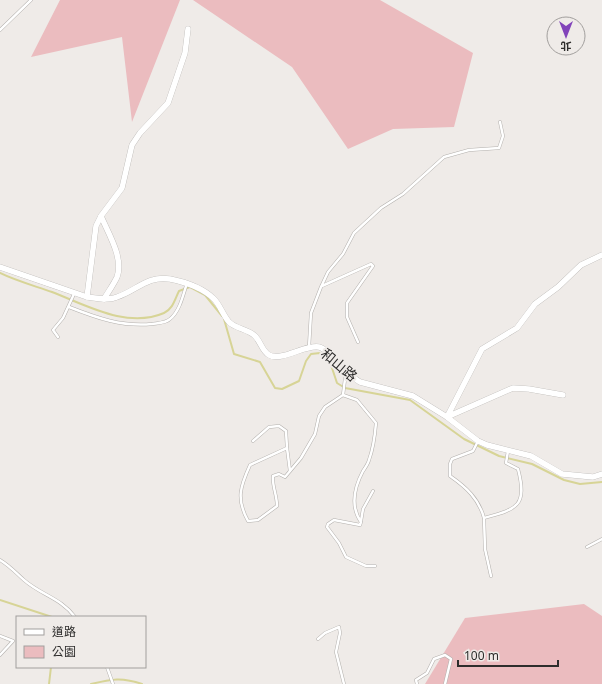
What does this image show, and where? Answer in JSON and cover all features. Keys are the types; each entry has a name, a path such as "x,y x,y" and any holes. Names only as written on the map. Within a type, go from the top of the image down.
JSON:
{"street":[{"path":"87,297 96,226 101,216 122,188 132,146 140,133 168,103 185,53 188,29"},
{"path":"101,216 116,251 119,268 117,277 104,299"},
{"path":"447,416 482,349 517,328 535,304 558,287 581,265 602,255"},
{"name":"和山路","path":"0,267 87,297 104,299 116,298 145,282 157,279 169,279 187,283 214,298 228,321 235,327 255,336 269,355 289,354 309,347 320,347 326,351 352,378 360,382 413,396 447,416 478,441 508,451 531,456 562,474 593,477 602,474"},
{"path":"447,416 479,404 513,388 529,389 563,395"}],"lane":[{"path":"0,30 31,0"},
{"path":"309,347 311,313 321,287 328,272 344,254 354,233 381,208 403,194 444,157 469,150 499,148 503,142 500,122"},
{"path":"321,287 370,264 372,266 347,303 347,318 358,342"},
{"path":"69,307 96,318 121,324 159,323 170,320 179,307 187,283"},
{"path":"58,337 53,330 63,318 75,293"},
{"path":"342,396 346,371"},
{"path":"287,448 250,465 243,479 240,494 241,507 248,521 258,520 277,506 277,493 272,482 273,476 279,474 285,477 291,472 301,458 314,434 319,416 325,407 342,396 357,400 376,423 375,436 369,462 363,471 354,492 355,513 361,522"},
{"path":"253,441 269,427 279,426 286,431 291,472"},
{"path":"478,441 473,451 452,460 450,464 450,476 467,489 481,507 484,518 485,549 491,576"},
{"path":"484,518 512,510 520,499 520,480 518,470 506,463 508,451"},
{"path":"361,522 362,509 373,490"},
{"path":"361,522 360,525 334,520 328,524 327,527 339,543 346,557 366,566 375,566"},
{"path":"587,547 602,539"},
{"path":"0,560 11,567 24,580 40,592 56,598 74,616"},
{"path":"318,639 325,633 339,627 340,633 336,652 344,684"},
{"path":"0,636 13,641 0,655"},
{"path":"417,684 416,680 427,673 434,659 445,655 451,659 445,684"},
{"path":"107,668 113,684"}],"green space":[{"path":"60,0 180,0 132,122 122,37 31,57"},
{"path":"193,0 380,0 473,53 454,127 393,129 348,149 292,67"},
{"path":"584,604 602,616 602,684 425,684 465,618"}],"waterway":[{"path":"0,273 93,309 121,317 150,317 164,313 172,306 179,291 190,287 205,295 222,316"},
{"path":"224,319 234,354 260,362 275,388 282,389 299,381 306,361 311,354 320,353 330,362 337,383 345,388 410,400 464,439 499,456 532,464 564,480 580,484 602,482"},
{"path":"0,600 49,616"},
{"path":"49,684 51,668"},
{"path":"91,684 117,680 129,680 142,684"}]}
